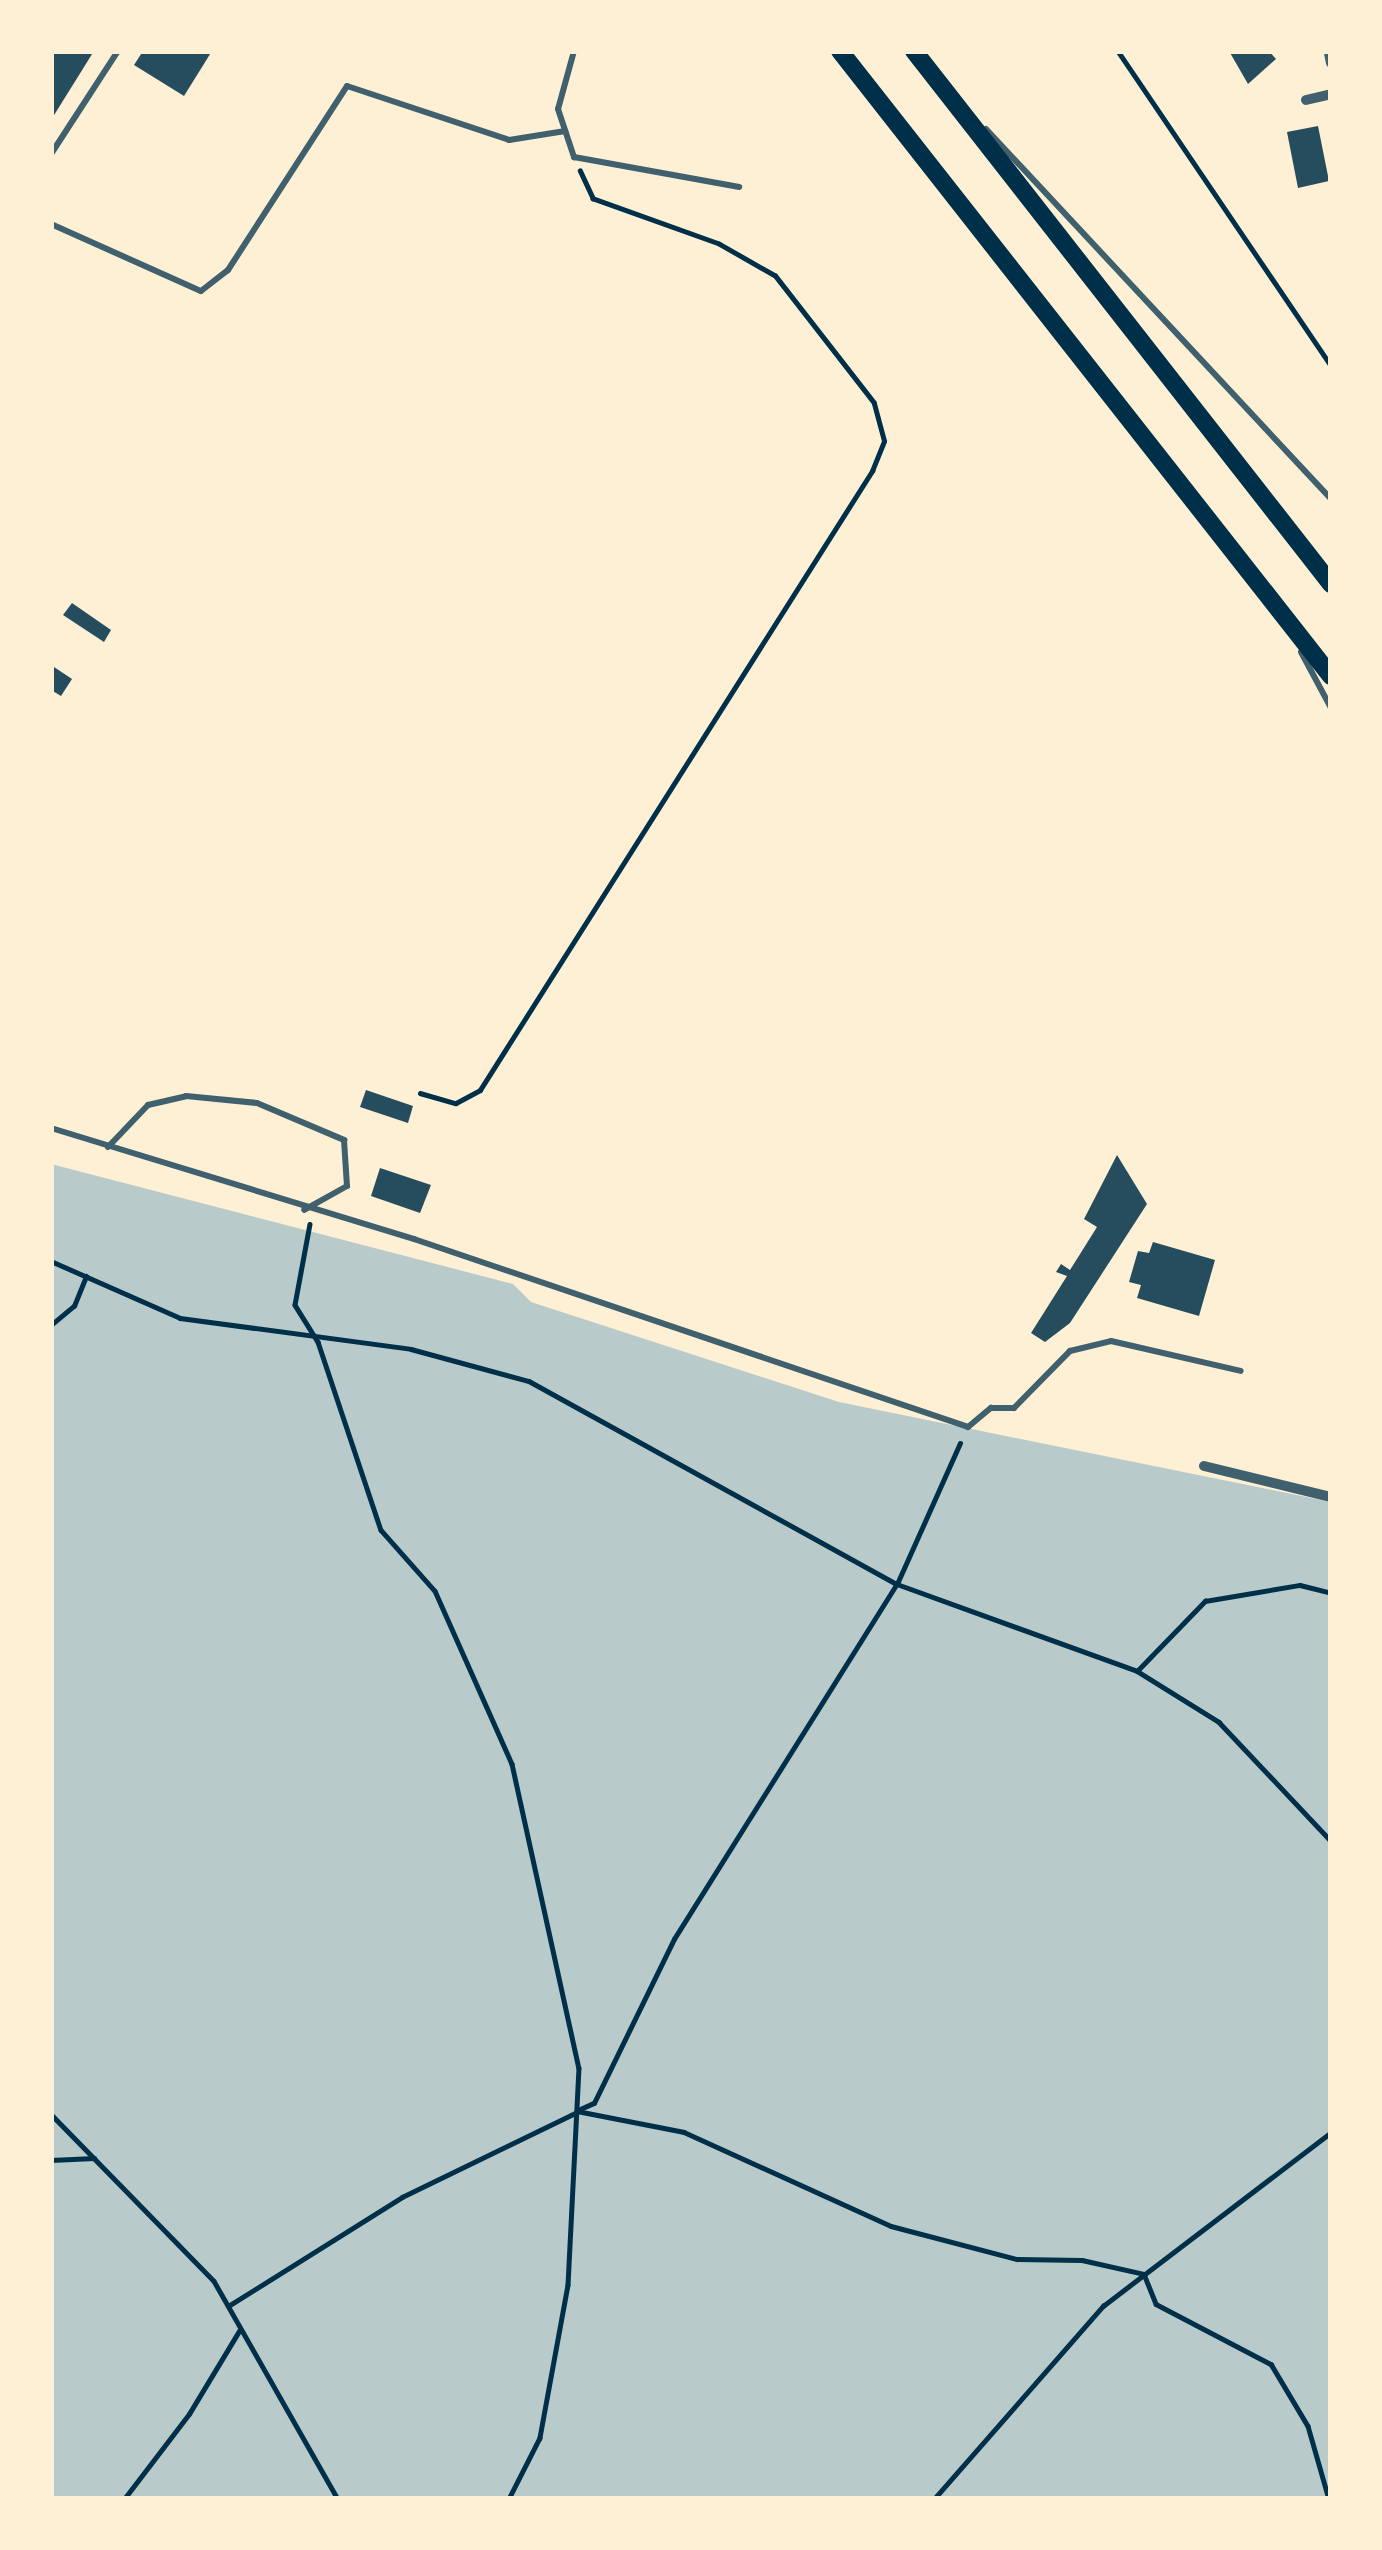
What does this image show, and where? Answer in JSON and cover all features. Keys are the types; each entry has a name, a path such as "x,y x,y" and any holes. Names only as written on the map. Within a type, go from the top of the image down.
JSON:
{"highway":[{"path":"840,51 1331,676"},
{"path":"918,57 1331,584"}],"street":[{"path":"1306,100 1331,94"},
{"path":"1204,1466 1331,1497"}],"lane":[{"path":"51,154 118,51"},
{"path":"574,51 558,109 574,157 739,187"},
{"path":"918,57 1331,499"},
{"path":"51,224 201,291 228,270 347,86 509,140 566,130"},
{"path":"1280,611 1331,708"},
{"path":"108,1147 148,1105 186,1096 257,1103 344,1140 347,1186 308,1211"},
{"path":"51,1128 308,1211 457,1253 968,1427 991,1408 1014,1408 1070,1351 1111,1341 1240,1371"}],"path":[{"path":"1118,51 1331,366"},
{"path":"420,1093 456,1103 480,1090 884,441 874,403 776,276 718,244 593,199 574,157"},
{"path":"308,1211 295,1305 318,1342 381,1530 435,1591 512,1765 579,2068 568,2285 539,2438 509,2499"},
{"path":"51,1261 180,1318 318,1342 412,1349 529,1382 897,1584 1137,1671 1219,1722 1331,1841"},
{"path":"51,1325 74,1306 86,1276"},
{"path":"230,2305 402,2198 595,2103 674,1939 897,1584 968,1427"},
{"path":"1137,1671 1205,1601 1300,1586 1331,1593"},
{"path":"576,2112 684,2132 891,2226 1017,2259 1082,2260 1144,2274"},
{"path":"51,2114 230,2305 239,2331 338,2499"},
{"path":"934,2499 1102,2306 1331,2132"},
{"path":"51,2160 94,2158"},
{"path":"1144,2274 1156,2304 1271,2364 1308,2426 1329,2499"},
{"path":"124,2499 239,2331"}],"shaded area":[{"path":"51,1164 513,1284 531,1302 839,1402 1331,1502 1331,2499 51,2499"}],"building":[{"path":"51,51 94,51 51,120"},
{"path":"143,51 212,51 184,96 134,65"},
{"path":"1229,51 1269,51 1276,59 1248,84"},
{"path":"1318,126 1329,181 1298,188 1287,132"},
{"path":"72,603 111,630 104,642 63,615"},
{"path":"51,665 72,679 61,696 51,690"},
{"path":"366,1090 413,1106 408,1123 360,1107"},
{"path":"1117,1155 1147,1204 1070,1323 1045,1342 1031,1333 1067,1276 1056,1272 1061,1264 1070,1270 1097,1227 1084,1219"},
{"path":"380,1168 431,1185 420,1213 371,1196"},
{"path":"1153,1242 1215,1260 1199,1316 1137,1298 1141,1285 1129,1282 1138,1251 1149,1253"}]}
